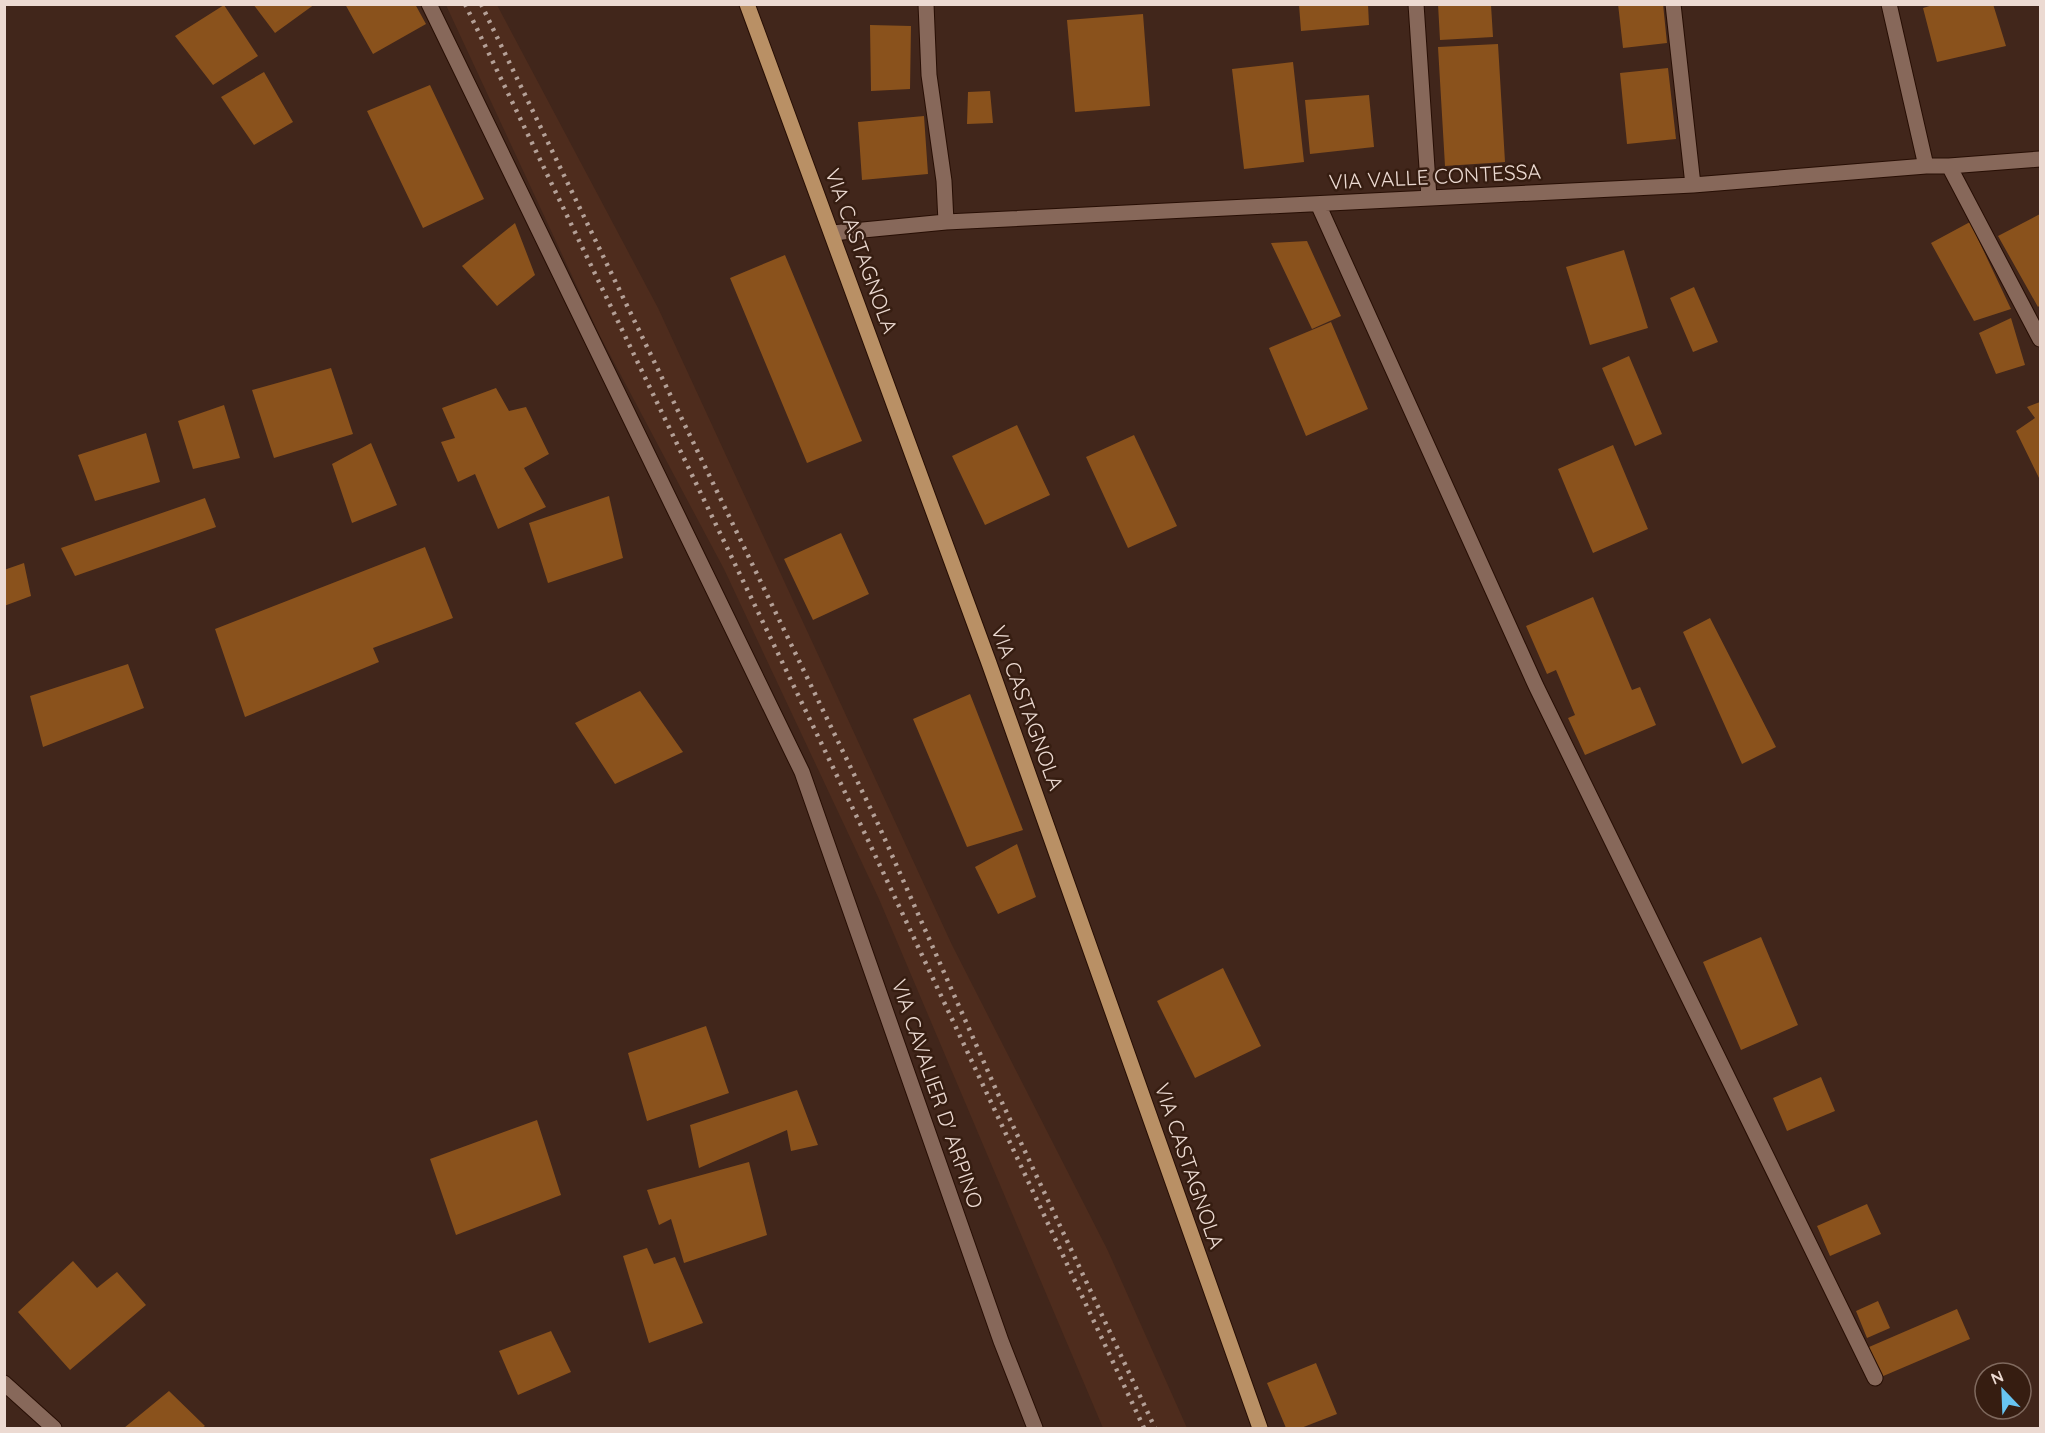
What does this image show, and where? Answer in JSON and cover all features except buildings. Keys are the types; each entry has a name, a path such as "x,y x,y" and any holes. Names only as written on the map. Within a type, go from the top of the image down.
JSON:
{"main road":[{"name":"VIA CASTAGNOLA","path":"747,4 993,674 1260,1428"}],"street":[{"name":"VIA CAVALIER D' ARPINO","path":"429,4 802,772 1001,1341 1035,1428"},
{"path":"926,4 929,75 944,181 946,222"},
{"path":"1416,4 1429,198"},
{"path":"1674,4 1693,185"},
{"path":"1889,4 1926,166"},
{"name":"VIA VALLE CONTESSA","path":"832,233 946,222 1693,185 2040,159"},
{"path":"1949,166 2040,339"},
{"path":"1318,204 1536,686 1875,1378"},
{"path":"4,1383 54,1428"}],"shaded area":[{"path":"446,5 497,5 658,308 952,945 1108,1251 1187,1428 1103,1428 879,899 724,569 600,336"}],"railway":[{"path":"465,4 867,838 1144,1428"},
{"path":"481,4 879,826 998,1094 1155,1428"}]}
